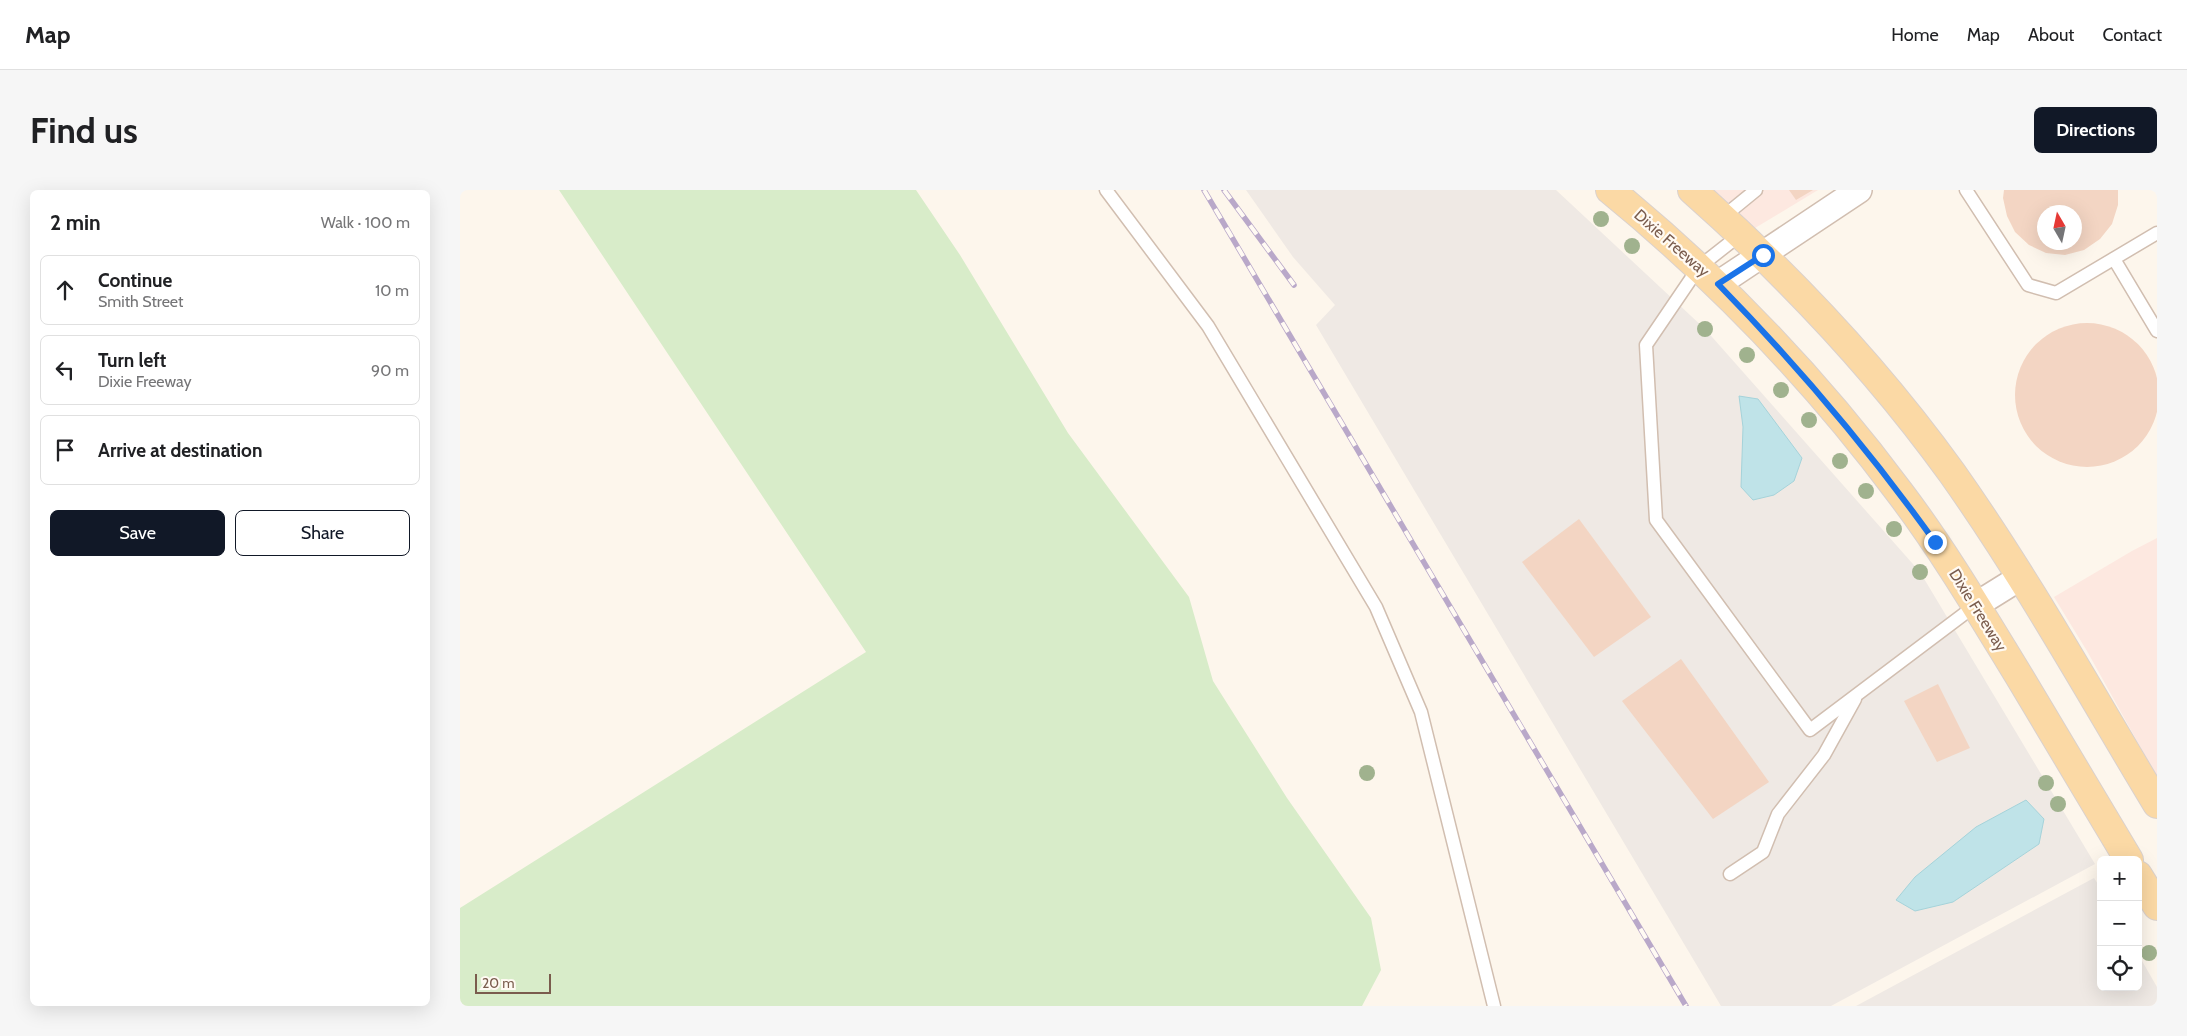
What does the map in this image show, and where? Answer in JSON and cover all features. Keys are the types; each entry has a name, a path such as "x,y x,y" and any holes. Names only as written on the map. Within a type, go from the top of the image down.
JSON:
{"main road":[{"name":"Dixie Freeway","path":"1610,190 1708,276 1775,342 1856,436 1912,510 1976,605 2127,856"},
{"path":"1692,190 1763,255 1847,342 1951,472 2021,577 2157,804"},
{"path":"2142,882 2157,906"}],"street":[{"path":"1708,276 1763,255 1858,190"},
{"path":"1976,605 2021,577"}],"lane":[{"path":"1106,190 1208,326 1376,607 1421,712 1494,1006"},
{"path":"1756,190 1732,226 1708,276 1646,345 1656,520 1810,730 1976,605"},
{"path":"1966,190 2028,285 2056,293 2157,233"},
{"path":"2114,260 2157,331"},
{"path":"1730,874 1763,852 1778,814 1824,755 1857,694"}],"shaded area":[{"path":"1246,190 1556,190 1705,329 1920,572 2095,864 1831,1006 1721,1006 1316,325 1335,305 1293,257"},
{"path":"1713,190 1818,190 1755,228"},
{"path":"2157,538 2157,777 2087,651 2054,597"},
{"path":"2094,878 2097,883 2097,991 2142,991 2142,961 2157,987 2157,1006 1856,1006"}],"green space":[{"path":"559,190 916,190 960,255 1068,433 1189,597 1213,681 1287,798 1371,918 1381,970 1362,1006 460,1006 460,908 866,652"}],"water":[{"path":"1739,396 1758,399 1802,458 1794,481 1774,495 1753,500 1741,487 1743,427"},
{"path":"2026,800 2044,819 2039,844 1953,902 1915,911 1896,900 1915,877 1976,827"}],"building":[{"path":"1789,190 1813,190 1796,200"},
{"path":"2004,190 2118,190 2118,205 2112,224 2100,239 2084,250 2065,255 2046,253 2040,250 2082,250 2082,205 2037,205 2037,249 2029,245 2015,232 2007,216 2003,198"},
{"path":"2087,323 2114,329 2127,335 2138,344 2147,355 2153,368 2159,395 2153,422 2147,435 2138,446 2127,455 2114,461 2087,467 2060,461 2047,455 2036,446 2027,435 2021,422 2015,395 2021,368 2027,355 2036,344 2047,335 2060,329"},
{"path":"1579,519 1651,617 1594,657 1522,562"},
{"path":"1681,659 1769,782 1713,819 1622,701"},
{"path":"1938,684 1970,748 1937,762 1904,701"}],"railway":[{"path":"1204,190 1686,1006"},
{"path":"1224,190 1294,285"}],"route":[{"path":"1763,255 1718,284 1817,389 1900,493 1935,542"}]}
